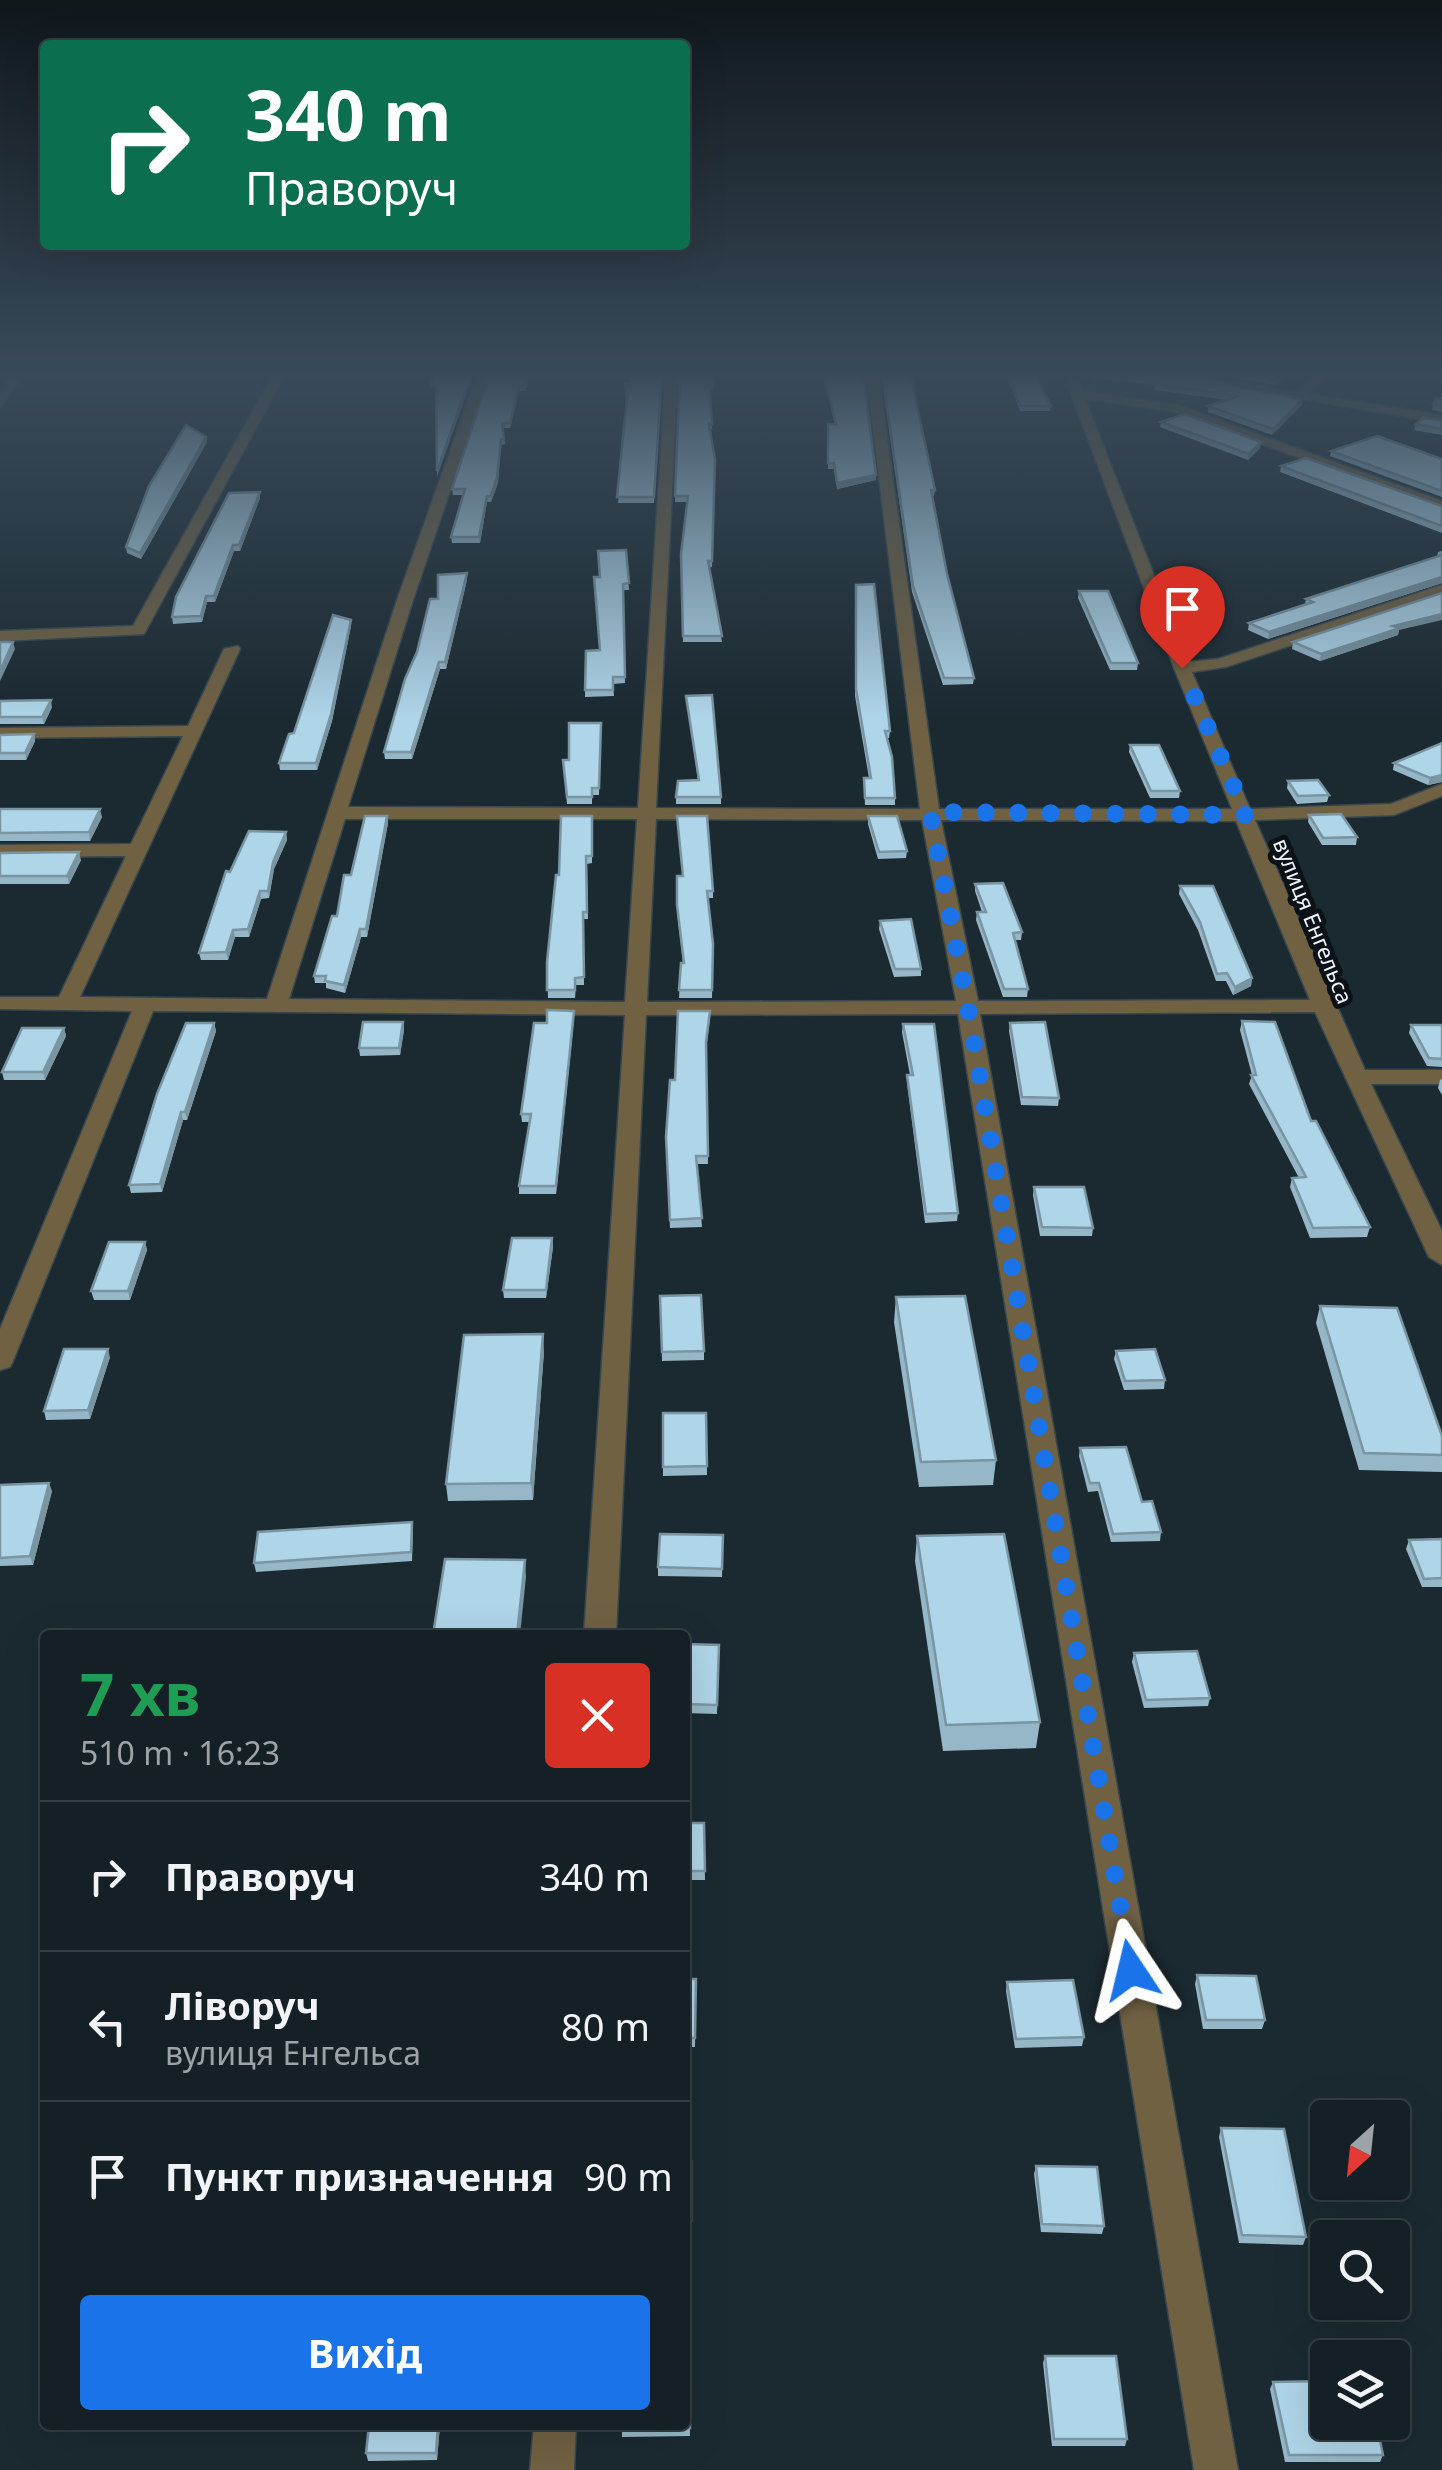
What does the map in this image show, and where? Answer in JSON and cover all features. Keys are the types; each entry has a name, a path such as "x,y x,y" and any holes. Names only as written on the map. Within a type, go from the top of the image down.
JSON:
{"street":[{"path":"0,636 138,632 217,488"},
{"path":"276,1005 444,488"},
{"path":"600,1630 665,488"},
{"path":"887,488 930,812 968,1007 1216,2470"},
{"name":"вулиця Енгельса","path":"1114,488 1182,668 1323,1006 1442,1257"},
{"path":"1393,488 1442,506"},
{"path":"1182,668 1220,664 1442,590"},
{"path":"68,1003 232,649"},
{"path":"0,733 194,731"},
{"path":"338,813 1246,815 1394,808 1442,790"},
{"path":"0,851 138,850"},
{"path":"0,1003 635,1008 1323,1006"},
{"path":"0,1361 145,1005"},
{"path":"1355,1077 1442,1076"},
{"path":"552,2470 554,2430"}],"building":[{"path":"148,488 177,488 140,553 126,547"},
{"path":"493,488 491,496 487,496 479,537 451,537 465,489 452,489"},
{"path":"618,488 655,488 654,497 617,497"},
{"path":"675,488 714,488 712,561 708,561 722,636 683,636 681,554 688,496 675,496"},
{"path":"899,488 935,488 931,490 947,574 974,678 944,678 913,586"},
{"path":"1341,488 1392,488 1442,506 1442,526"},
{"path":"260,492 239,545 233,545 214,596 206,596 201,616 172,617 176,597 229,493"},
{"path":"626,550 629,583 623,584 625,677 613,677 613,690 585,690 586,651 600,650 594,577 600,577 598,551"},
{"path":"1442,555 1442,577 1269,632 1249,623 1313,602 1306,599"},
{"path":"467,573 445,662 439,662 411,752 384,752 430,599 438,599 438,575"},
{"path":"874,584 890,731 885,731 892,757 895,798 865,798 864,778 871,778 856,689 856,585"},
{"path":"1079,591 1108,591 1138,663 1111,663"},
{"path":"1442,593 1442,614 1393,626 1400,628 1321,654 1293,642"},
{"path":"333,615 351,620 316,763 279,763 289,734 294,733"},
{"path":"0,642 13,642 0,671"},
{"path":"712,695 721,797 676,797 678,781 699,780 686,696"},
{"path":"51,700 42,717 0,717 0,701"},
{"path":"569,723 601,723 599,788 592,788 592,797 567,797 563,760 569,760"},
{"path":"34,734 25,753 0,753 0,735"},
{"path":"1442,743 1442,775 1430,778 1394,763"},
{"path":"1130,745 1159,745 1180,791 1151,791"},
{"path":"1318,780 1329,795 1298,796 1288,781"},
{"path":"0,809 100,809 89,832 0,833"},
{"path":"1341,814 1357,837 1323,838 1309,815"},
{"path":"365,816 387,816 366,929 360,929 344,985 325,981 326,976 314,976 332,916 337,916 344,875 351,875"},
{"path":"561,816 592,816 592,856 586,856 587,912 583,912 584,977 575,978 575,990 547,990 559,875"},
{"path":"677,816 707,816 713,891 707,891 713,944 712,990 679,990 684,963 677,876 683,876"},
{"path":"868,816 897,816 907,851 879,852"},
{"path":"249,831 286,832 273,862 268,891 260,891 248,929 233,930 226,952 199,953 226,871 230,872"},
{"path":"79,852 67,876 0,876 0,853"},
{"path":"1003,883 1022,932 1013,933 1028,989 1004,989 977,912 986,912 975,884"},
{"path":"1180,886 1213,886 1252,978 1235,987 1227,973 1217,974 1200,922"},
{"path":"911,919 921,969 895,969 880,921"},
{"path":"547,1010 574,1011 556,1186 519,1186 531,1114 521,1114 534,1023 547,1023"},
{"path":"678,1011 710,1011 706,1042 708,1156 696,1156 702,1218 670,1220 666,1137 670,1080 675,1080"},
{"path":"1242,1021 1275,1022 1311,1121 1316,1121 1370,1227 1313,1228 1292,1178 1306,1177 1251,1075 1256,1075"},
{"path":"363,1022 403,1022 399,1048 359,1048"},
{"path":"1045,1022 1059,1098 1022,1097 1010,1023"},
{"path":"186,1023 214,1023 160,1184 129,1185 157,1094"},
{"path":"903,1024 934,1024 958,1213 926,1214 907,1075 913,1075"},
{"path":"1411,1025 1442,1025 1442,1059 1429,1058"},
{"path":"22,1028 64,1028 43,1072 2,1072"},
{"path":"1034,1187 1084,1187 1093,1228 1042,1227"},
{"path":"512,1238 552,1238 546,1290 503,1290"},
{"path":"109,1242 145,1242 128,1291 91,1291"},
{"path":"701,1295 704,1351 662,1352 660,1296"},
{"path":"965,1296 996,1460 921,1462 896,1297"},
{"path":"1320,1306 1397,1308 1442,1436 1442,1455 1364,1453"},
{"path":"543,1334 531,1483 446,1484 464,1335"},
{"path":"64,1349 108,1349 88,1410 44,1411"},
{"path":"1155,1349 1165,1380 1125,1381 1116,1351"},
{"path":"663,1413 706,1413 707,1466 663,1467"},
{"path":"1126,1447 1142,1502 1152,1501 1161,1532 1113,1534 1099,1483 1090,1483 1080,1448"},
{"path":"49,1483 30,1556 0,1558 0,1485"},
{"path":"412,1522 411,1552 254,1563 258,1532"},
{"path":"660,1534 723,1535 722,1569 658,1567"},
{"path":"1004,1534 1040,1722 946,1725 917,1536"},
{"path":"1442,1539 1442,1578 1424,1579 1409,1540"},
{"path":"445,1559 525,1560 518,1630 434,1630"},
{"path":"690,1644 719,1645 717,1705 690,1704"},
{"path":"1197,1651 1210,1698 1146,1700 1134,1653"},
{"path":"690,1823 704,1823 705,1871 690,1871"},
{"path":"1197,1975 1256,1976 1265,2020 1206,2020"},
{"path":"690,1979 696,1979 695,2038 690,2038"},
{"path":"1073,1980 1084,2037 1016,2039 1007,1982"},
{"path":"1221,2128 1284,2129 1306,2237 1242,2235"},
{"path":"1036,2166 1097,2167 1104,2226 1042,2224"},
{"path":"1045,2356 1116,2356 1127,2439 1054,2439"},
{"path":"1310,2381 1310,2440 1380,2440 1383,2455 1289,2455 1273,2382"},
{"path":"368,2430 438,2430 436,2453 366,2453"}],"route":[{"path":"1131,1970 968,1007 930,812 1246,815 1182,668"}]}
